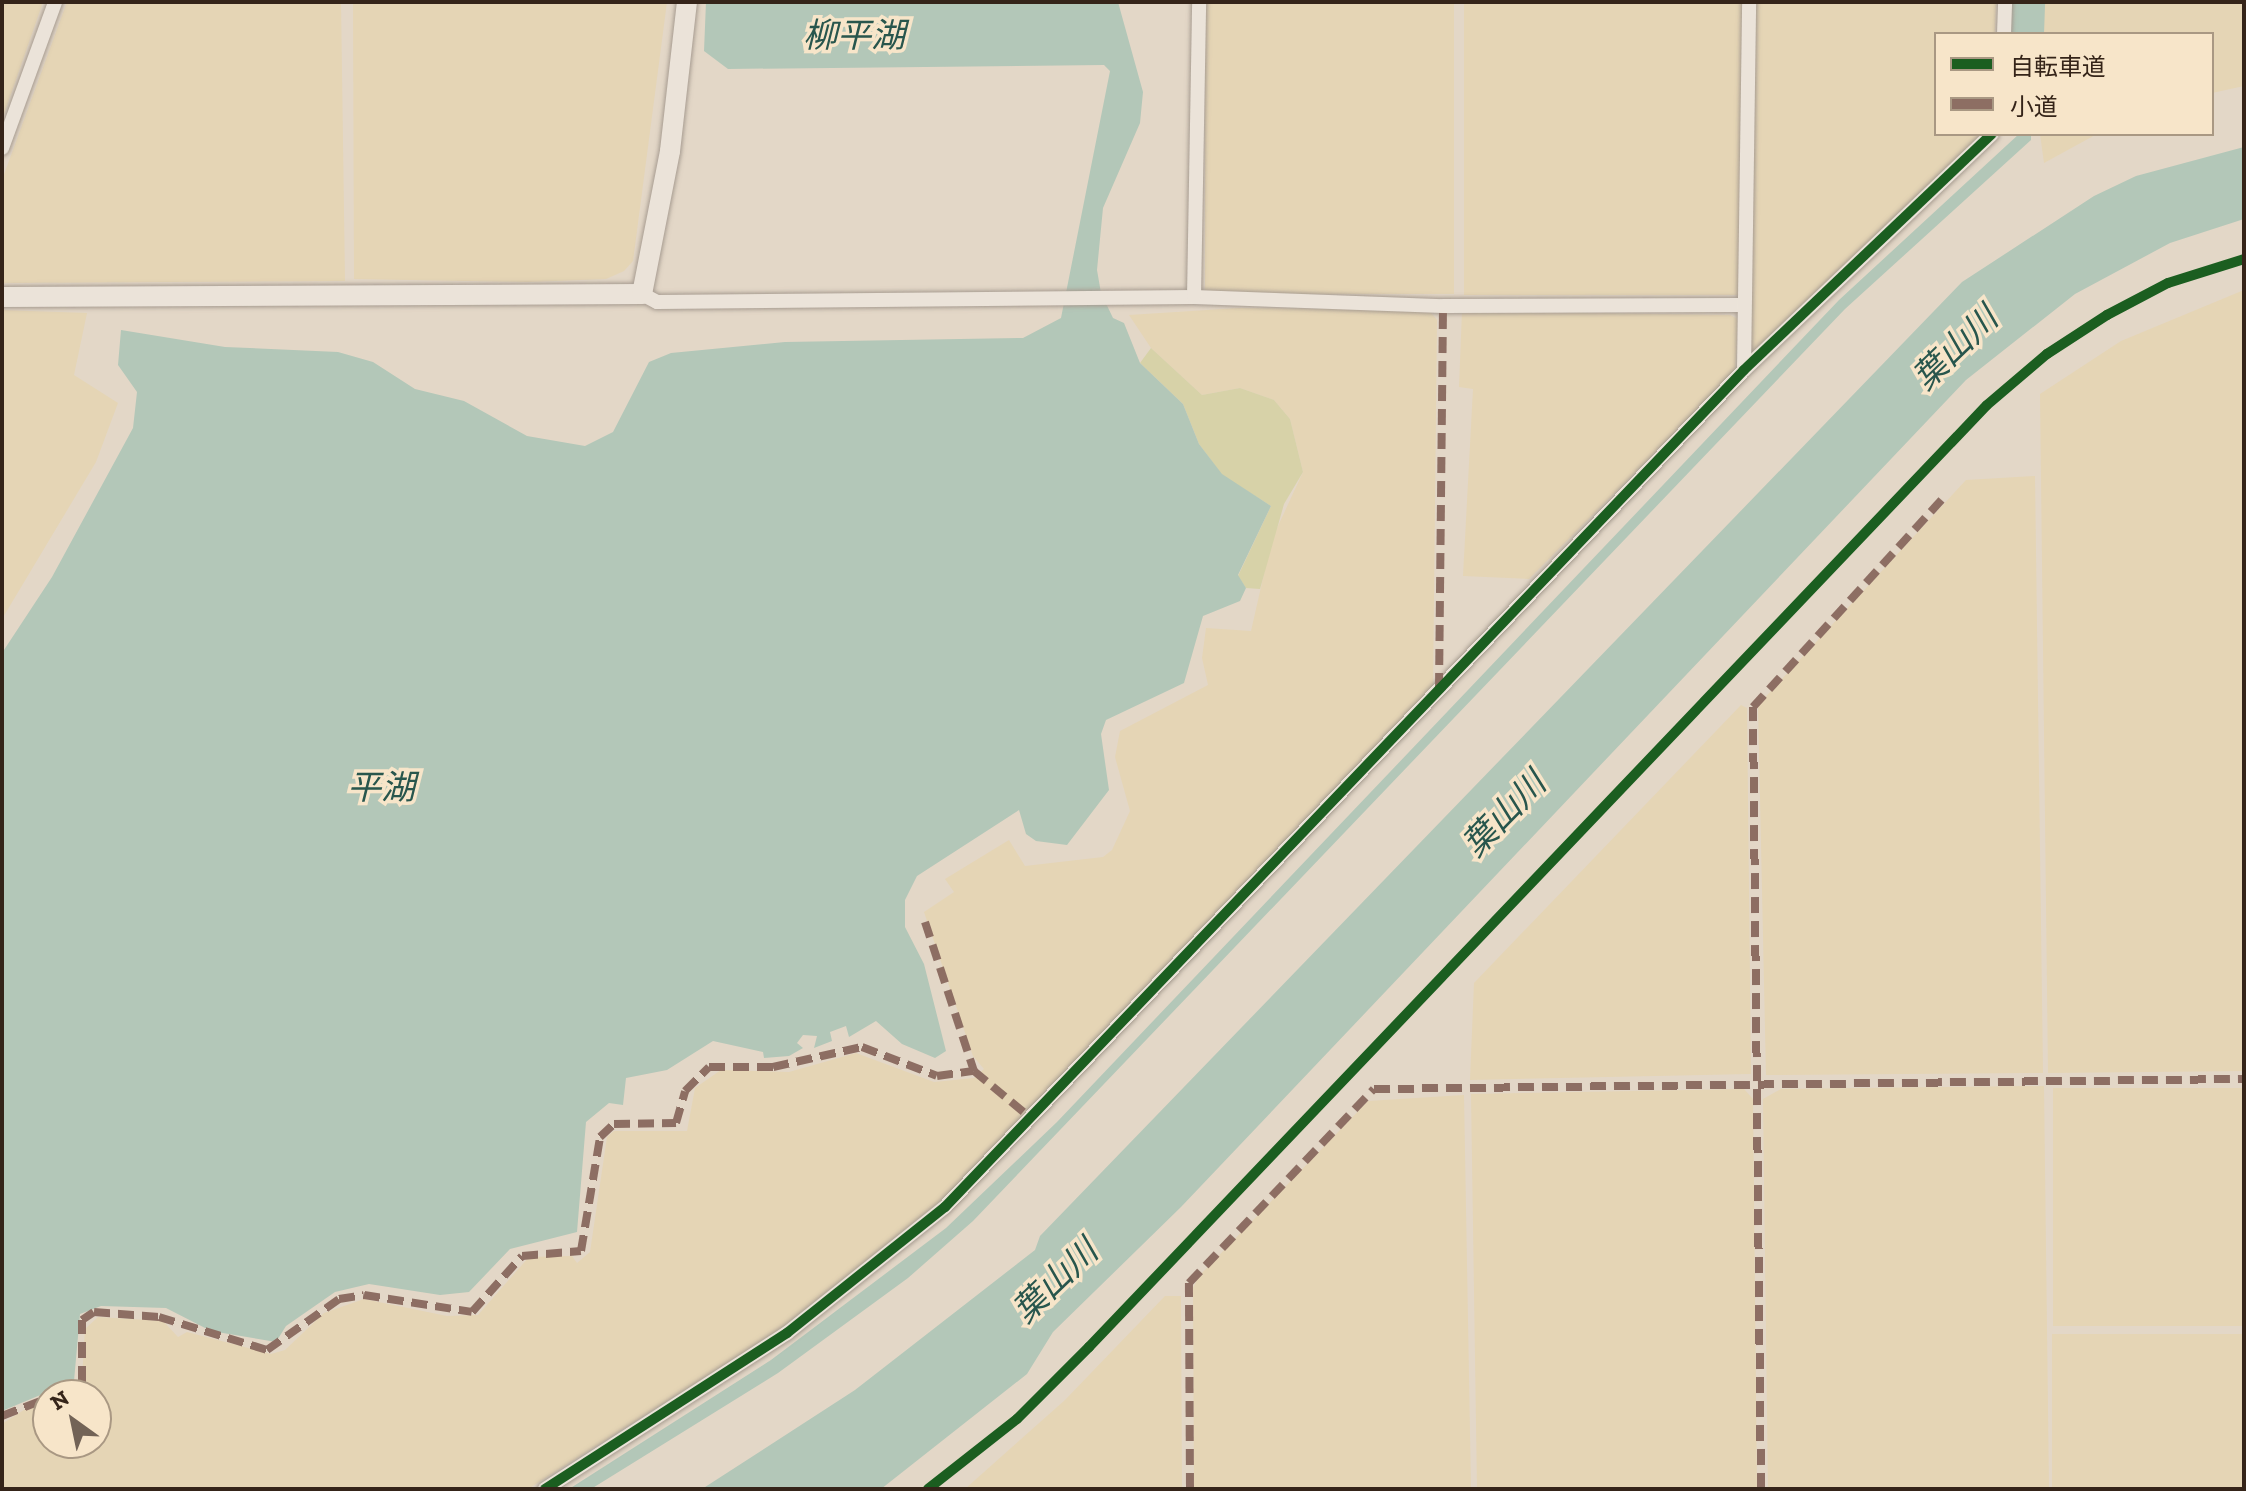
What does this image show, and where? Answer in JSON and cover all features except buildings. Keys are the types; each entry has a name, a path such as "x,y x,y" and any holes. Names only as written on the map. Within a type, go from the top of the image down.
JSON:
{"street":[{"path":"2,148 55,2"},
{"path":"642,294 670,151 687,2"},
{"path":"1194,297 1199,2"},
{"path":"1744,370 1740,305 1749,2"},
{"path":"2004,32 2005,2"},
{"path":"545,1489 787,1333 945,1207 1744,370 1990,136"},
{"path":"2,297 642,294 657,302 1056,301 1194,297 1443,306 1740,305"}],"shaded area":[{"path":"2,2 43,2 2,120"},
{"path":"67,2 341,2 345,281 2,283 2,180"},
{"path":"353,2 667,2 633,261 624,271 606,279 529,282 354,279"},
{"path":"1205,2 1454,2 1454,294 1205,294"},
{"path":"1464,2 1743,2 1743,295 1464,295"},
{"path":"1753,2 1996,2 1995,32 1934,32 1934,136 1982,136 1750,358"},
{"path":"2042,2 2244,2 2244,86 2214,93 2214,32 2042,32"},
{"path":"2040,136 2093,136 2044,163"},
{"path":"2244,290 2244,1071 2048,1073 2040,394 2121,341"},
{"path":"1238,308 1429,310 1437,320 1433,688 1012,1136 897,1243 794,1321 528,1489 2,1489 2,1424 30,1406 32,1459 112,1459 112,1379 82,1379 85,1329 98,1317 163,1321 178,1337 187,1332 271,1354 285,1350 324,1313 364,1299 447,1316 478,1315 529,1257 572,1256 577,1263 590,1252 607,1137 614,1131 687,1131 695,1088 721,1070 789,1072 856,1053 934,1082 974,1078 984,1069 973,1056 924,912 954,892 945,879 1009,840 1025,866 1103,857 1112,850 1130,811 1115,757 1120,731 1208,685 1202,658 1206,628 1251,631 1272,539 1303,472 1290,419 1274,400 1240,388 1202,395 1151,348 1129,315"},
{"path":"2,310 87,313 74,375 118,403 96,462 2,619"},
{"path":"1462,311 1730,315 1738,319 1735,372 1529,579 1463,576 1473,389 1459,387"},
{"path":"1151,348 1202,395 1240,388 1274,400 1290,419 1303,472 1284,504 1260,589 1246,588 1238,576 1271,506 1222,475 1199,444 1183,404 1140,363"},
{"path":"2035,476 2043,1073 1766,1075 1758,705 1966,480"},
{"path":"1741,705 1747,708 1751,1074 1470,1080 1474,983"},
{"path":"2044,1086 2049,1489 1768,1489 1763,1099 1781,1089"},
{"path":"2053,1088 2244,1088 2244,1326 2053,1326"},
{"path":"1744,1089 1753,1099 1757,1489 1477,1489 1471,1094"},
{"path":"1464,1095 1471,1489 1194,1489 1193,1288 1199,1276 1368,1101"},
{"path":"1165,1296 1181,1296 1182,1489 965,1489 1065,1400"},
{"path":"2052,1334 2244,1334 2244,1489 2052,1489"}],"water":[{"name":"平湖","path":"706,2 1118,2 1143,92 1140,123 1103,208 1097,270 1101,293 1113,318 1124,323 1140,363 1183,404 1199,444 1222,474 1271,506 1238,575 1246,588 1240,601 1203,616 1184,683 1106,720 1101,734 1109,790 1067,845 1036,841 1026,834 1019,810 917,876 905,900 905,927 924,964 946,1051 935,1058 902,1044 876,1021 849,1037 846,1026 830,1032 832,1041 814,1048 817,1036 803,1035 797,1043 803,1048 789,1056 764,1058 763,1052 713,1041 667,1070 626,1078 623,1105 609,1103 586,1122 577,1232 510,1249 469,1292 440,1295 369,1284 335,1292 286,1326 276,1342 211,1331 166,1308 101,1306 80,1314 74,1379 32,1379 32,1398 2,1411 2,653 52,577 133,428 137,392 118,365 121,330 225,347 338,352 373,362 415,389 464,401 527,436 585,446 613,432 649,362 671,353 785,342 1023,338 1061,318 1110,71 1104,65 728,69 704,51"},
{"path":"2017,136 2031,136 2031,140 1845,309 973,1221 908,1278 778,1373 591,1489 569,1489 771,1360 946,1228 1057,1122 1839,300"},
{"name":"葉山川","path":"2244,147 2244,219 2170,243 2075,294 1966,380 1181,1207 1053,1332 1027,1374 881,1489 702,1489 855,1390 1035,1250 1040,1236 1962,282 2094,196 2136,176"}],"waterway":[{"path":"2027,32 2028,2"}],"marked path":[{"path":"1439,689 1443,306"},
{"path":"1761,1489 1753,707 1944,497"},
{"path":"925,922 974,1071 1032,1119"},
{"path":"82,1379 82,1320 94,1312 159,1317 267,1350 339,1299 364,1295 472,1312 522,1256 581,1251 600,1137 614,1124 676,1123 685,1091 709,1067 773,1067 862,1047 937,1076 974,1071"},
{"path":"1190,1489 1189,1283 1374,1089 2244,1079"},
{"path":"2,1416 32,1404"}],"cycle path":[{"path":"545,1489 787,1333 945,1207 1744,370 1990,136"},
{"path":"928,1489 1017,1419 1089,1347 1987,405 2047,354 2107,315 2168,283 2244,259"}],"water label":[{"name":"柳平湖","path":"854,36"}]}
